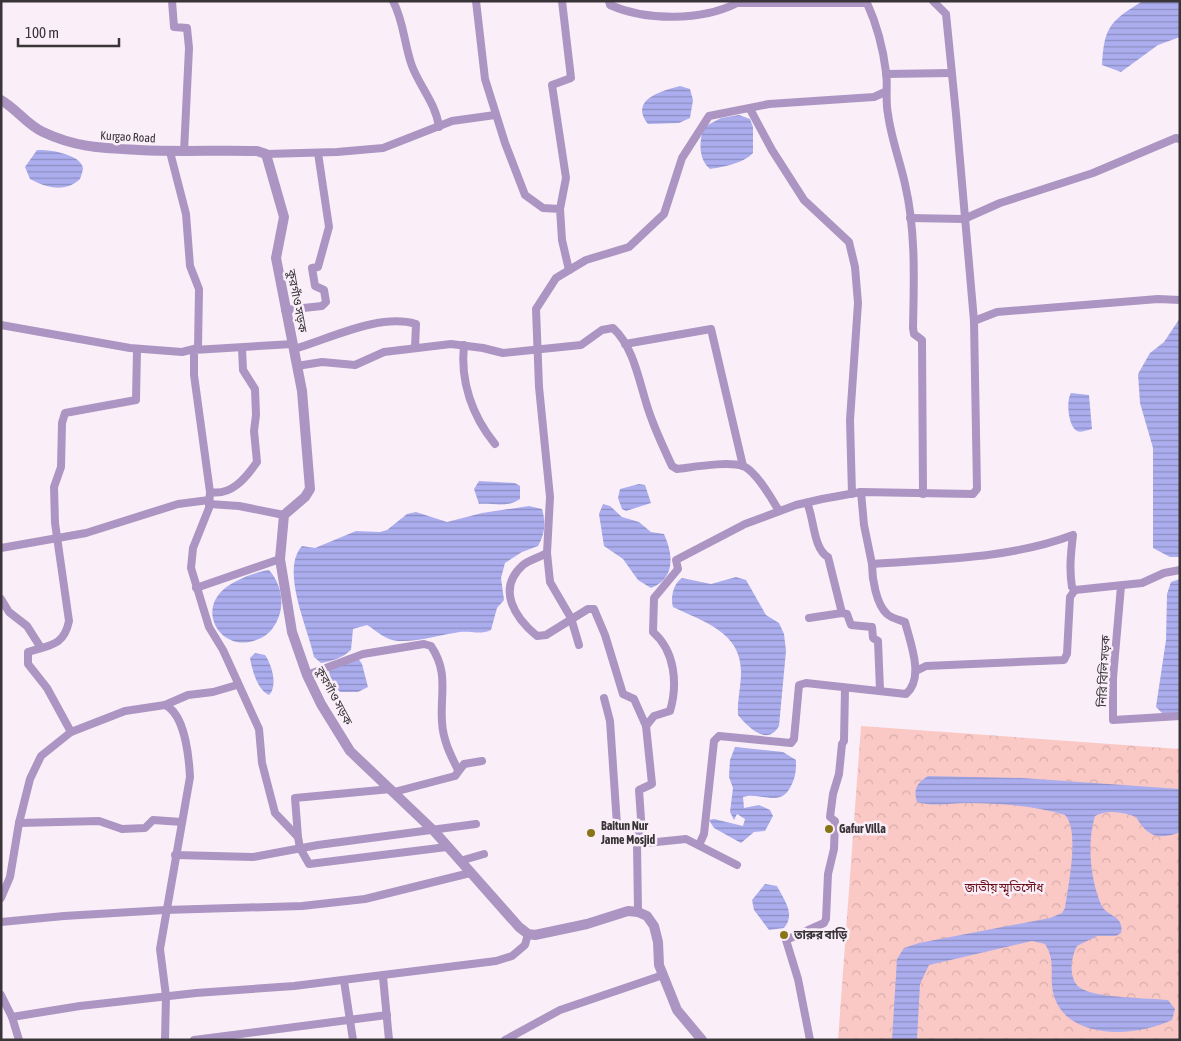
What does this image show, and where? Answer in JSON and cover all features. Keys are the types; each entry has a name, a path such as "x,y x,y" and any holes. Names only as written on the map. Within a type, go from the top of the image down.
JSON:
{"street":[{"path":"172,1 174,27 187,28 189,48 184,152"},
{"path":"393,1 401,16 412,66 437,115 439,127"},
{"path":"476,1 485,80 495,115 526,195 543,208 560,209"},
{"path":"562,1 571,78 552,84 566,178 560,209 562,240 569,270"},
{"path":"609,1 610,5 624,11 678,16 722,10 737,3 862,1 867,3 877,24 886,74 885,92 888,114 905,185 913,238 914,334 922,340 923,494"},
{"path":"646,726 654,716 670,711 673,701 673,663 663,640 653,632 654,598 678,569 676,560 745,524 806,503 861,492 973,494 977,489 974,321 946,14 933,1"},
{"path":"886,74 951,73"},
{"path":"579,645 571,618 550,582 547,553 550,497 536,309 556,278 586,260 629,247 664,214 682,158 709,116 769,104 874,97 885,92"},
{"name":"Kurgao Road","path":"1,100 16,110 33,127 73,144 97,148 170,152 257,151 266,154"},
{"path":"750,109 772,150 804,200 849,242 855,266 858,303 850,420 852,494"},
{"path":"266,154 318,153 383,148 452,121 495,115"},
{"path":"910,218 964,219 1000,202 1093,173 1176,138 1180,139"},
{"path":"170,152 186,214 190,266 199,289 198,345 194,350 194,375 209,499 191,559 191,568 209,627 223,650 258,729 262,764 275,812 298,837"},
{"path":"285,310 322,306 326,302 324,290 316,286 312,268 318,267 329,227 318,153"},
{"name":"কুরগাঁও সড়ক","path":"266,154 284,217 276,258 302,391 310,490 306,497 284,515 280,559 292,632 307,675 350,751 434,831 470,874 528,934"},
{"path":"974,321 997,312 1158,299 1180,300"},
{"path":"1,325 137,349 194,350 293,346 360,327 405,321 416,324 415,348"},
{"path":"297,366 322,362 355,366 384,352 415,348 464,345 503,353 581,345 602,330 613,328 620,334 625,344 652,420 672,466 677,469 727,465 743,466"},
{"path":"625,344 711,329 743,466 762,485 779,511"},
{"path":"464,345 463,372 467,389 478,420 495,444"},
{"path":"1,548 57,539 178,504 209,499 232,489 248,475 257,462 254,431 256,415 255,390 243,370 242,348"},
{"path":"71,732 47,688 28,664 28,652 60,641 66,633 69,620 57,539 54,487 61,467 62,423 65,413 136,400 137,349"},
{"path":"699,845 704,834 714,741 719,736 791,743 794,739 799,685 806,683 906,694 911,690 916,670 906,622 888,615 882,608 872,576 872,564 864,525 861,492"},
{"path":"209,499 284,515"},
{"path":"806,503 812,513 818,542 823,554 828,556 842,613"},
{"path":"872,564 968,558 1049,544 1073,535 1070,556 1071,580 1072,587 1076,590"},
{"path":"547,553 525,563 514,574 508,587 513,609 522,624 537,636 546,635 571,618 588,609 594,609 605,635 623,694 634,699 646,726 652,784 639,790 640,828 636,844 638,912"},
{"path":"196,588 280,559"},
{"path":"916,670 926,666 1064,660 1067,654 1070,597 1076,590 1142,583 1164,573 1180,570"},
{"name":"নিরি বিলি সড়ক","path":"1120,586 1113,678 1114,720 1180,716"},
{"path":"1,599 9,612 26,626 41,648"},
{"path":"809,618 842,613 847,614 851,625 872,627 873,638 878,641 880,690"},
{"path":"307,675 363,654 424,644 431,646 442,665 442,722 444,738 458,770"},
{"path":"1,898 10,877 19,823 30,779 41,756 71,732 125,711 165,705 188,695 212,692 237,684"},
{"path":"810,1040 798,979 786,940 824,923 826,919 829,868 834,849 836,821 830,817 844,741 845,688"},
{"path":"604,698 610,721 617,825 640,828"},
{"path":"165,705 177,718 188,757 190,777 174,875 165,910 160,949 166,996 165,1040"},
{"path":"447,847 309,864 300,848 295,798 393,790 455,776 464,764 482,761"},
{"path":"19,823 99,821 122,829 133,829 145,828 153,820 182,822"},
{"path":"176,856 253,857 300,848 476,824"},
{"path":"636,844 680,838 699,845 737,864"},
{"path":"460,861 484,854"},
{"path":"1,922 72,915 165,910 302,906 356,900 470,874"},
{"path":"12,1017 166,996 344,981 496,961 512,956 525,946 528,934 542,934 587,924 628,911 638,912 647,916 654,926 658,942 660,965 677,1010 700,1039"},
{"path":"505,1040 560,1010 663,975"},
{"path":"383,976 389,1040"},
{"path":"344,981 353,1040"},
{"path":"1,995 12,1017 19,1040"},
{"path":"194,1040 350,1018 387,1015"}],"green space":[{"name":"জাতীয় স্মৃতিসৌধ","path":"861,726 1180,749 1180,1040 838,1040"}],"water":[{"path":"1143,1 1180,1 1180,37 1158,45 1121,72 1102,65 1107,33 1111,26 1123,14"},
{"path":"680,86 690,89 693,100 690,118 679,123 648,124 643,115 642,108 645,102 657,94"},
{"path":"739,115 750,119 753,127 753,153 739,162 710,169 703,160 701,150 701,138 704,127 721,118"},
{"path":"37,150 63,153 77,159 83,168 80,179 68,186 56,188 30,179 25,167"},
{"path":"1180,318 1180,557 1170,557 1153,548 1153,448 1140,403 1138,374 1150,353 1164,342"},
{"path":"1071,393 1089,395 1092,429 1080,432 1074,428 1069,413 1069,396"},
{"path":"479,481 515,483 520,486 520,499 505,504 479,504 474,489"},
{"path":"639,484 645,485 651,503 626,511 622,509 618,498 620,489"},
{"path":"603,504 610,506 622,517 639,522 651,532 664,534 669,549 670,565 665,578 659,584 651,588 638,580 623,559 604,546 599,514"},
{"path":"529,506 542,509 544,523 542,537 538,546 522,552 505,563 501,578 504,600 497,608 491,630 480,633 460,632 398,641 385,637 367,625 353,629 351,650 344,655 321,663 314,657 295,584 294,569 296,556 302,546 315,548 356,531 380,532 387,530 407,514 416,512 447,522 482,513"},
{"path":"269,570 278,584 281,596 280,613 274,626 261,638 244,643 233,641 224,636 217,628 213,619 216,599 224,589 234,583"},
{"path":"736,577 746,580 766,615 779,623 784,634 786,651 779,726 769,735 758,733 738,715 741,672 735,647 719,630 673,607 673,591 682,578 711,584"},
{"path":"1180,579 1180,714 1162,713 1156,707 1166,640 1167,594 1171,582"},
{"path":"255,653 265,655 272,670 274,681 269,695 261,689 254,673 250,658"},
{"path":"358,658 362,664 368,687 358,692 340,692 330,680 329,670"},
{"path":"735,747 783,752 796,760 793,782 781,797 743,797 744,808 759,805 770,810 773,816 765,831 754,832 741,843 714,828 709,820 714,819 743,826 745,819 737,814 734,820 730,812 733,788 729,777 730,760"},
{"path":"928,776 1022,778 1180,789 1180,832 1172,835 1154,835 1144,829 1136,817 1126,814 1105,812 1095,816 1090,848 1094,881 1100,902 1106,911 1120,922 1121,933 1116,936 1097,936 1077,946 1072,962 1072,975 1077,985 1082,989 1111,996 1168,1000 1175,1009 1172,1020 1141,1030 1123,1032 1088,1028 1073,1021 1062,1011 1054,996 1052,989 1052,964 1049,951 1045,944 1032,941 929,965 920,984 917,1040 892,1040 897,959 904,948 919,943 1050,918 1062,913 1065,908 1072,859 1072,833 1065,815 1042,809 1004,804 968,803 936,805 917,802 915,793 917,787"},
{"path":"765,884 777,886 788,907 789,918 784,928 769,930 754,910 752,900"}],"place":[{"name":"Gafur Villa","path":"829,829"},
{"name":"Baitun Nur Jame Mosjid","path":"591,833"},
{"name":"তারুর বাড়ি","path":"784,935"}]}
